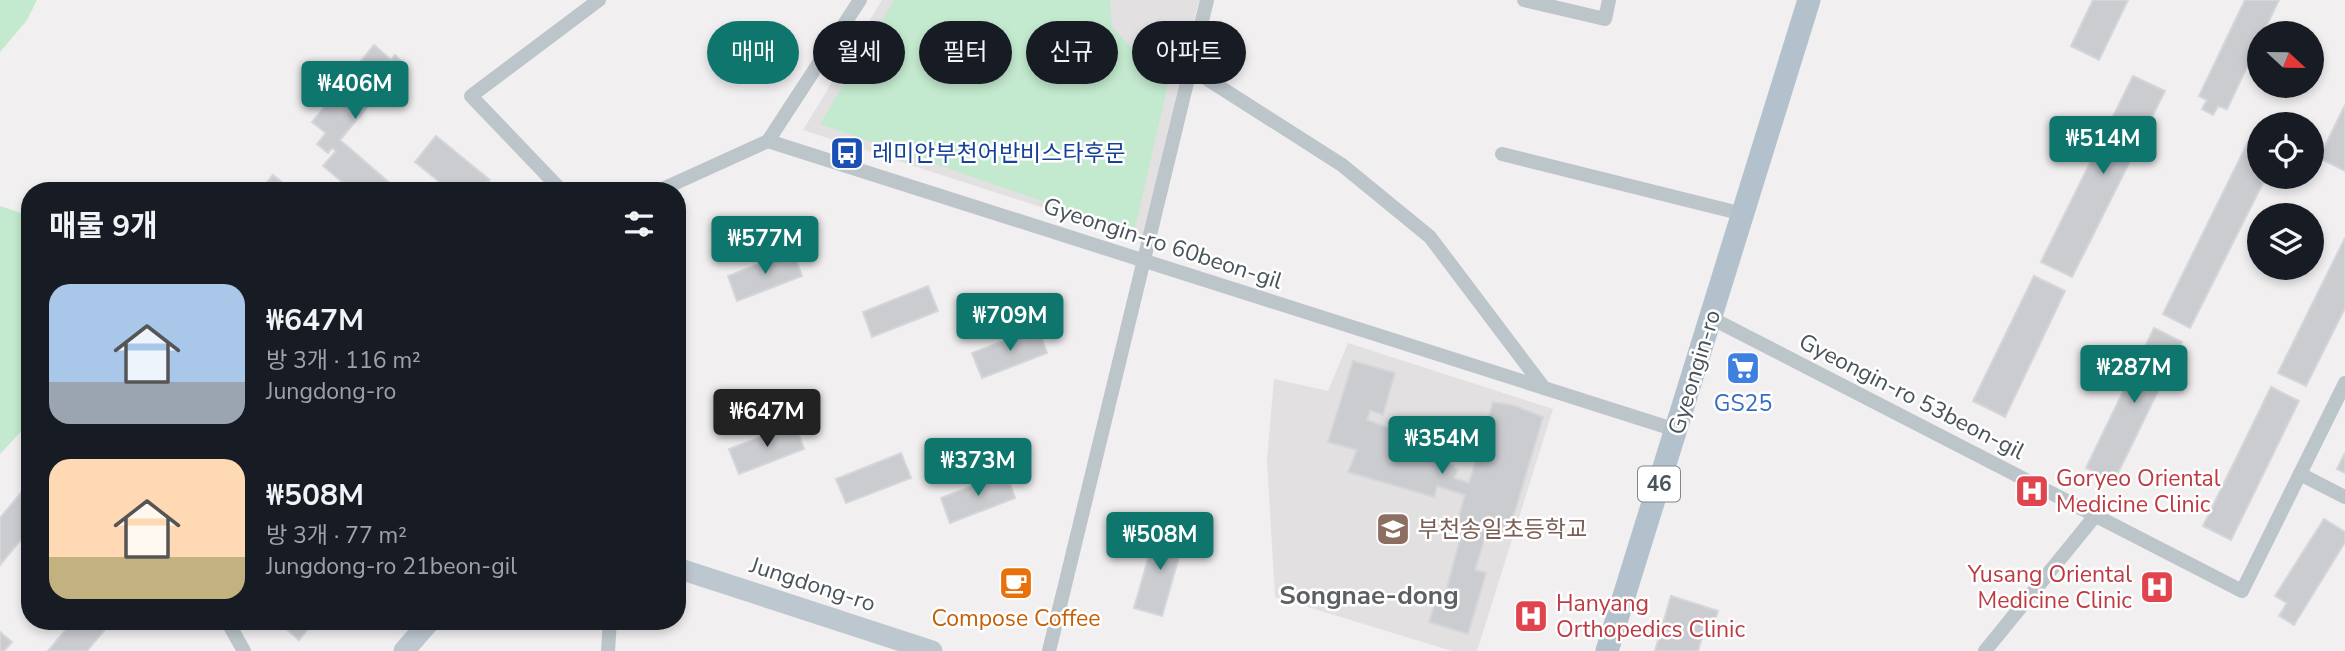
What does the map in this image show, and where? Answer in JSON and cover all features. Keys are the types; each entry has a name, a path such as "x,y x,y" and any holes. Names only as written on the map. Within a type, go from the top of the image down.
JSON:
{"main road":[{"name":"Gyeongin-ro","path":"1607,651 1809,0"}],"street":[{"path":"553,182 471,96 599,0"},
{"path":"678,182 768,141 860,0"},
{"path":"1202,21 1207,0"},
{"path":"1524,0 1605,19 1609,0"},
{"path":"1049,651 1186,84"},
{"path":"1215,84 1342,165 1430,237 1544,388"},
{"name":"Gyeongin-ro 60beon-gil","path":"768,141 1676,430"},
{"path":"1502,153 1743,214"},
{"name":"Gyeongin-ro 53beon-gil","path":"1710,318 2242,591 2300,474"},
{"path":"2345,383 2300,474 2345,496"},
{"path":"1985,651 2095,516"},
{"name":"Jungdong-ro","path":"686,571 932,651"},
{"path":"233,630 244,651"},
{"path":"404,651 422,630"},
{"path":"608,651 609,630"}],"shaded area":[{"path":"882,0 1199,0 1194,21 1132,21 1132,84 1179,84 1142,240 803,130 831,84 905,84 905,21 869,21"},
{"name":"부천송일초등학교","path":"1348,343 1553,409 1477,651 1452,651 1275,597 1267,460 1274,379 1328,391"}],"green space":[{"path":"0,0 37,0 27,20 0,52"},
{"path":"894,0 1110,0 1112,21 1026,21 1026,84 1118,84 1118,33 1132,48 1132,84 1168,84 1134,233 820,124 844,84 905,84 905,21 881,21"},
{"path":"0,206 21,213 21,432 0,454"}],"building":[{"path":"2093,0 2128,0 2099,60 2071,46"},
{"path":"2245,0 2279,0 2269,21 2247,21 2247,67 2227,109 2218,106 2213,115 2202,109 2207,100 2199,96"},
{"path":"374,45 391,60 395,55 403,63 340,140 389,182 342,182 323,166 336,151 332,148 328,153 317,144 326,133 312,122"},
{"path":"2133,76 2165,91 2072,277 2041,262"},
{"path":"2345,105 2345,171 2324,160 2324,148"},
{"path":"436,136 490,180 440,182 415,162"},
{"path":"2247,144 2247,189 2260,189 2253,203 2247,203 2247,215 2190,328 2163,314"},
{"path":"273,175 282,182 267,182"},
{"path":"2345,238 2345,308 2306,386 2278,373"},
{"path":"793,251 802,276 737,301 728,276"},
{"path":"2034,276 2065,291 2005,417 1973,401"},
{"path":"928,286 938,311 872,337 863,312"},
{"path":"1038,328 1047,353 982,378 972,353"},
{"path":"2154,328 2182,342 2114,481 2086,468"},
{"path":"1353,361 1395,373 1383,415 1370,410 1367,420 1424,440 1458,470 1454,478 1469,483 1493,402 1515,406 1543,417 1507,538 1490,532 1488,537 1485,536 1475,570 1486,573 1468,634 1429,622 1437,597 1444,599 1463,528 1456,526 1465,495 1437,486 1434,497 1348,472 1357,450 1328,442"},
{"path":"2271,387 2299,401 2231,540 2203,526"},
{"path":"795,424 804,449 739,474 729,449"},
{"path":"901,453 911,478 846,503 836,479"},
{"path":"2345,453 2345,473 2337,469"},
{"path":"1006,473 1015,498 950,523 941,498"},
{"path":"21,493 21,540 0,565 0,518"},
{"path":"2324,519 2345,532 2345,542 2294,625 2279,616 2287,603 2275,596"},
{"path":"1157,528 1185,536 1162,616 1134,608"},
{"path":"1671,596 1718,611 1711,632 1704,630 1698,651 1655,651"},
{"path":"66,630 104,630 87,651 48,651"},
{"path":"287,630 307,630 299,640"},
{"path":"0,632 12,642 4,651 0,651"}],"place":[{"name":"레미안부천어반비스타후문","path":"847,153"},
{"name":"GS25","path":"1743,368"},
{"name":"Goryeo Oriental Medicine Clinic","path":"2032,491"},
{"name":"부천송일초등학교","path":"1393,529"},
{"name":"Compose Coffee","path":"1016,583"},
{"name":"Yusang Oriental Medicine Clinic","path":"2157,587"},
{"name":"Hanyang Orthopedics Clinic","path":"1531,616"}],"district":[{"name":"Songnae-dong","path":"1369,595"}]}
